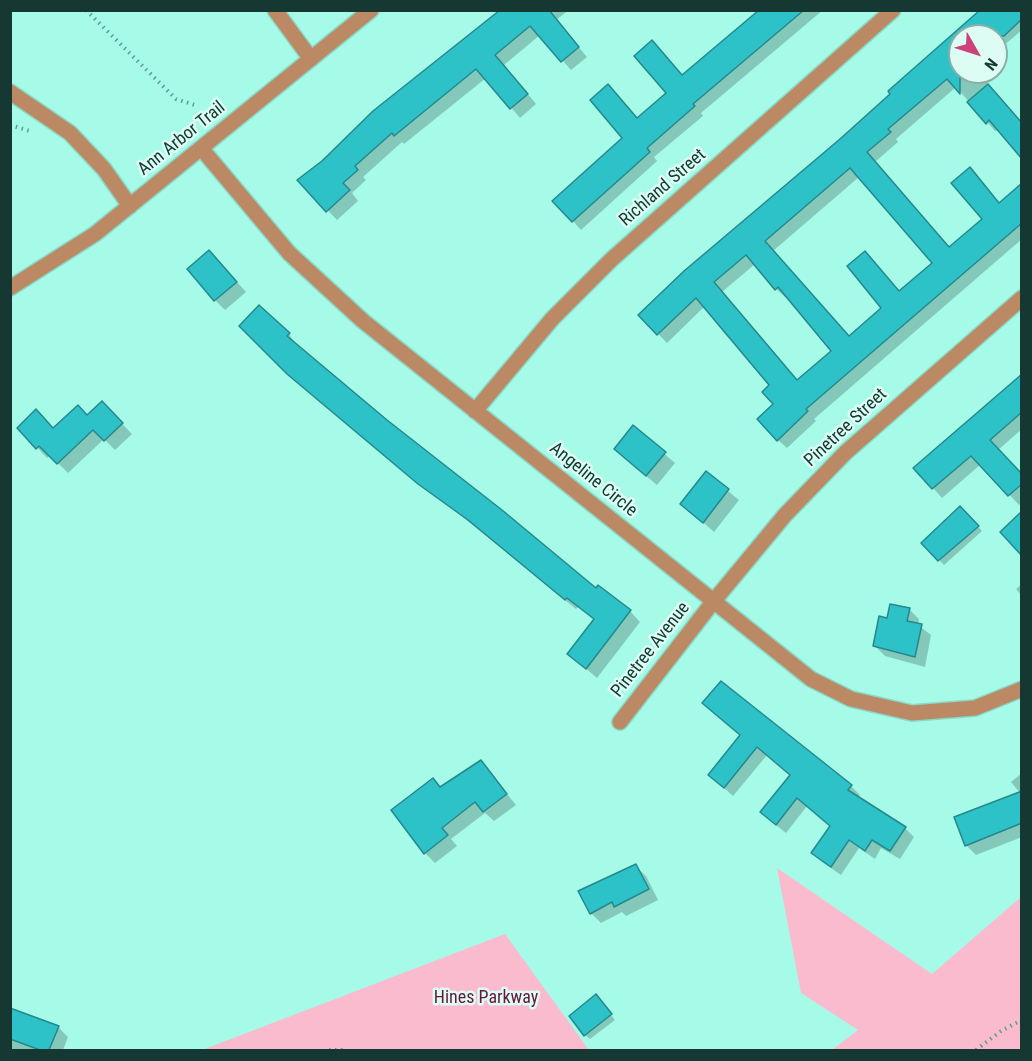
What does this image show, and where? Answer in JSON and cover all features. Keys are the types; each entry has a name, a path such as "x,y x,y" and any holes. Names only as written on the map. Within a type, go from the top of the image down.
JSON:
{"street":[{"path":"275,10 311,59"},
{"name":"Ann Arbor Trail","path":"10,288 87,240 371,10"},
{"name":"Richland Street","path":"475,411 552,320 612,259 893,10"},
{"path":"10,92 70,133 104,170 130,206"},
{"name":"Angeline Circle","path":"201,148 258,217 316,280 411,362 811,679 850,699 885,709 932,713 975,708 1022,689"},
{"name":"Pinetree Street","path":"712,602 785,515 845,453 1022,298"},
{"name":"Pinetree Avenue","path":"620,722 712,602"}],"path":[{"path":"86,10 176,99 198,106"},
{"path":"976,1050 1001,1031 1022,1020"},
{"path":"329,1050 345,1050"}],"green space":[{"path":"777,868 932,974 1021,897 1021,1050 832,1050 858,1030 801,993"},
{"name":"Hines Parkway","path":"505,934 589,1050 202,1050"}],"building":[{"path":"500,10 549,10 579,47 561,62 530,26 495,55 528,94 510,109 476,69 394,136 392,133 355,166 358,170 343,183 350,190 326,212 297,180 322,161 373,111"},
{"path":"759,10 804,10 693,104 695,106 647,148 650,152 572,222 552,201 622,138 590,100 608,84 637,118 666,93 634,56 652,40 682,75"},
{"path":"980,10 1022,10 1022,19 1008,32 1008,24 964,24"},
{"path":"948,38 948,80 888,129 891,132 867,152 949,247 982,219 951,183 970,167 999,203 1022,183 1022,223 806,409 808,411 777,441 757,419 773,404 762,392 769,385 696,298 657,335 638,315 684,271 890,94 888,91","holes":["850,168 932,263 899,291 865,251 847,266 881,308 849,336 765,241","746,255 775,290 778,287 831,351 797,380 714,282"]},
{"path":"951,84 960,84 960,94"},
{"path":"988,84 1022,123 1022,159 989,120 986,124 967,102"},
{"path":"209,250 237,282 214,301 187,269"},
{"path":"259,305 290,333 287,336 387,420 502,510 596,588 598,585 631,610 586,669 567,654 594,619 567,598 565,600 468,520 418,484 287,374 239,326"},
{"path":"1022,374 1022,412 990,440 1022,474 1022,484 1008,496 971,456 932,489 913,468"},
{"path":"102,401 123,423 104,441 93,430 57,464 39,446 36,449 17,428 36,409 53,428 78,405 87,415"},
{"path":"633,425 666,452 646,476 614,449"},
{"path":"706,471 729,489 703,523 680,504"},
{"path":"960,506 979,526 938,561 921,543"},
{"path":"1022,511 1022,556 1000,532"},
{"path":"890,604 910,608 907,621 922,624 915,657 873,646 879,616 887,618"},
{"path":"721,681 852,785 848,790 906,827 890,851 872,840 865,851 849,840 831,867 811,853 830,826 797,798 776,825 760,812 790,775 757,747 724,788 708,775 740,735 702,703"},
{"path":"481,760 507,794 483,812 475,802 442,828 448,835 424,854 391,810 433,778 440,787"},
{"path":"1022,791 1022,823 965,846 954,817"},
{"path":"636,864 649,889 614,907 612,902 590,914 578,891"},
{"path":"596,994 612,1014 584,1036 569,1016"},
{"path":"10,1008 59,1026 49,1050 40,1050 10,1039"}]}
